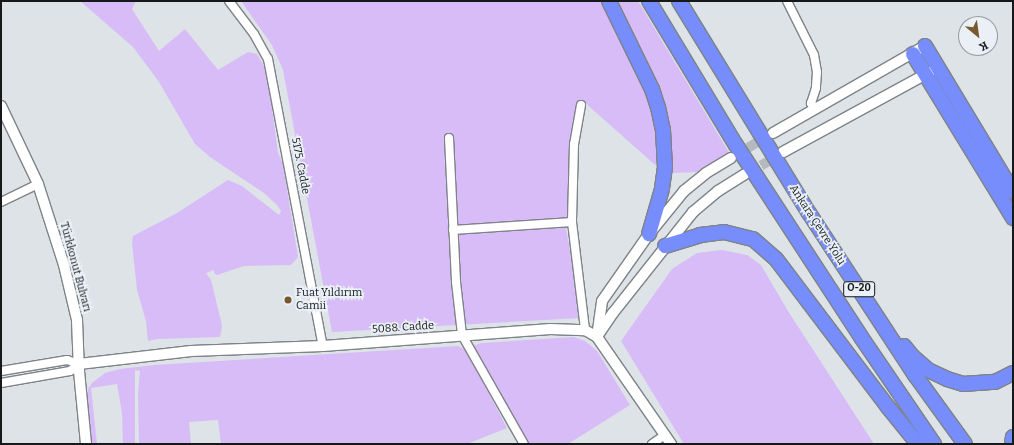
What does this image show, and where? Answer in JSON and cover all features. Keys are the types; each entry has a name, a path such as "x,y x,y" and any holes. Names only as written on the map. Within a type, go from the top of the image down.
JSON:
{"highway":[{"path":"609,1 652,89 663,130 664,167 662,189 649,234"},
{"name":"O-20","path":"649,1 736,145 861,337 934,444"},
{"name":"Ankara Çevre Yolu","path":"679,1 762,138 856,286 915,375 964,444"},
{"path":"926,46 1013,192"},
{"path":"913,54 1013,218"},
{"path":"665,246 700,235 724,232 753,239 776,259 888,408 918,444"},
{"path":"856,286 912,356 928,370 946,379 963,384 995,382 1013,373"},
{"path":"1012,444 1013,437"}],"street":[{"name":"5175. Cadde","path":"229,1 254,34 268,59 323,346"},
{"path":"787,1 814,55 818,72 816,88 811,103 814,109"},
{"path":"772,133 926,46"},
{"path":"783,152 939,66"},
{"path":"581,105 574,144 572,222 585,330 597,337 668,440 652,444"},
{"name":"Türkkonut Bulvarı","path":"1,106 38,184 64,265 77,320 86,444"},
{"path":"449,138 456,282 462,335 524,444"},
{"path":"597,337 602,301 649,234 684,192 706,172 730,158"},
{"path":"597,337 665,246 693,212 718,191 744,175"},
{"path":"1,202 38,184"},
{"path":"453,230 572,222"},
{"name":"5088. Cadde","path":"79,364 191,351 323,346 462,335 550,330 585,330"},
{"path":"1,371 67,360 79,364"},
{"path":"1,382 70,371 79,364"}],"shaded area":[{"path":"80,1 136,1 132,9 159,51 185,29 218,70 248,52 257,54 267,71 278,153 283,164 298,257 291,265 244,266 217,275 214,273 214,270 206,273 211,280 221,321 222,327 220,337 157,339 148,341 146,321 137,290 132,243 133,236 177,213 228,180 242,186 279,215 281,211 277,205 264,193 210,157 195,144 159,82 133,47"},
{"path":"241,1 638,1 730,154 697,172 673,173 654,164 583,101 577,110 566,229 573,265 580,318 332,332 283,70 272,45"},
{"path":"722,250 747,255 761,265 788,311 874,444 684,444 621,341 672,269 697,253"},
{"path":"574,337 585,341 597,351 630,405 568,444 525,444 471,347 481,343"},
{"path":"458,346 466,350 507,428 467,444 221,444 218,420 189,422 191,444 139,444 138,394 140,371 135,370 135,444 123,444 122,413 117,384 91,388 97,444 92,444 87,396 88,389 92,383 105,373 120,369 154,365"}],"tunnel":[{"path":"735,156 769,135"},
{"path":"748,173 781,154"}],"place":[{"name":"Fuat Yıldırım Camii","path":"288,300"}]}
